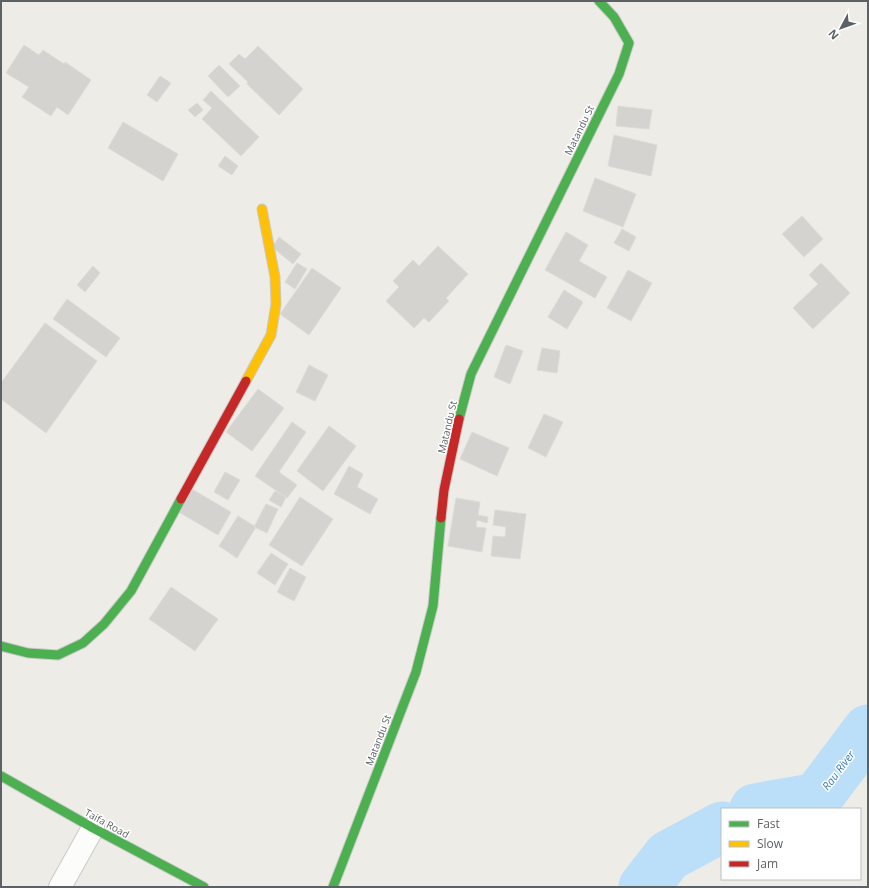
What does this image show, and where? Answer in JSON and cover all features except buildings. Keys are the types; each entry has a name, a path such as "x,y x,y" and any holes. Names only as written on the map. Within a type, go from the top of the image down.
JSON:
{"main road":[{"name":"Matandu St","path":"333,887 416,672 433,606 444,490 457,427 471,374 618,74 629,43 614,17 599,1"},
{"path":"1,646 28,653 58,655 84,643 104,624 131,591 271,335 276,304 276,277 262,209"},
{"name":"Taifa Road","path":"1,776 93,828 204,887"}],"street":[{"path":"60,887 93,828"}],"waterway":[{"name":"Rau River","path":"761,808 817,798 868,730"},
{"name":"Rau River","path":"644,887 668,856 721,828"}],"traffic: fast":[{"path":"459,419 471,374 619,74 629,43 614,17 599,1"},
{"path":"1,646 28,653 58,655 83,643 104,624 131,591 181,499"},
{"path":"333,887 416,672 433,606 441,518"},
{"path":"1,776 93,828 204,887"}],"traffic: slow":[{"path":"246,381 271,335 276,304 275,277 262,209"}],"traffic: jam":[{"path":"181,499 246,381"},
{"path":"441,518 444,490 459,419"}]}
